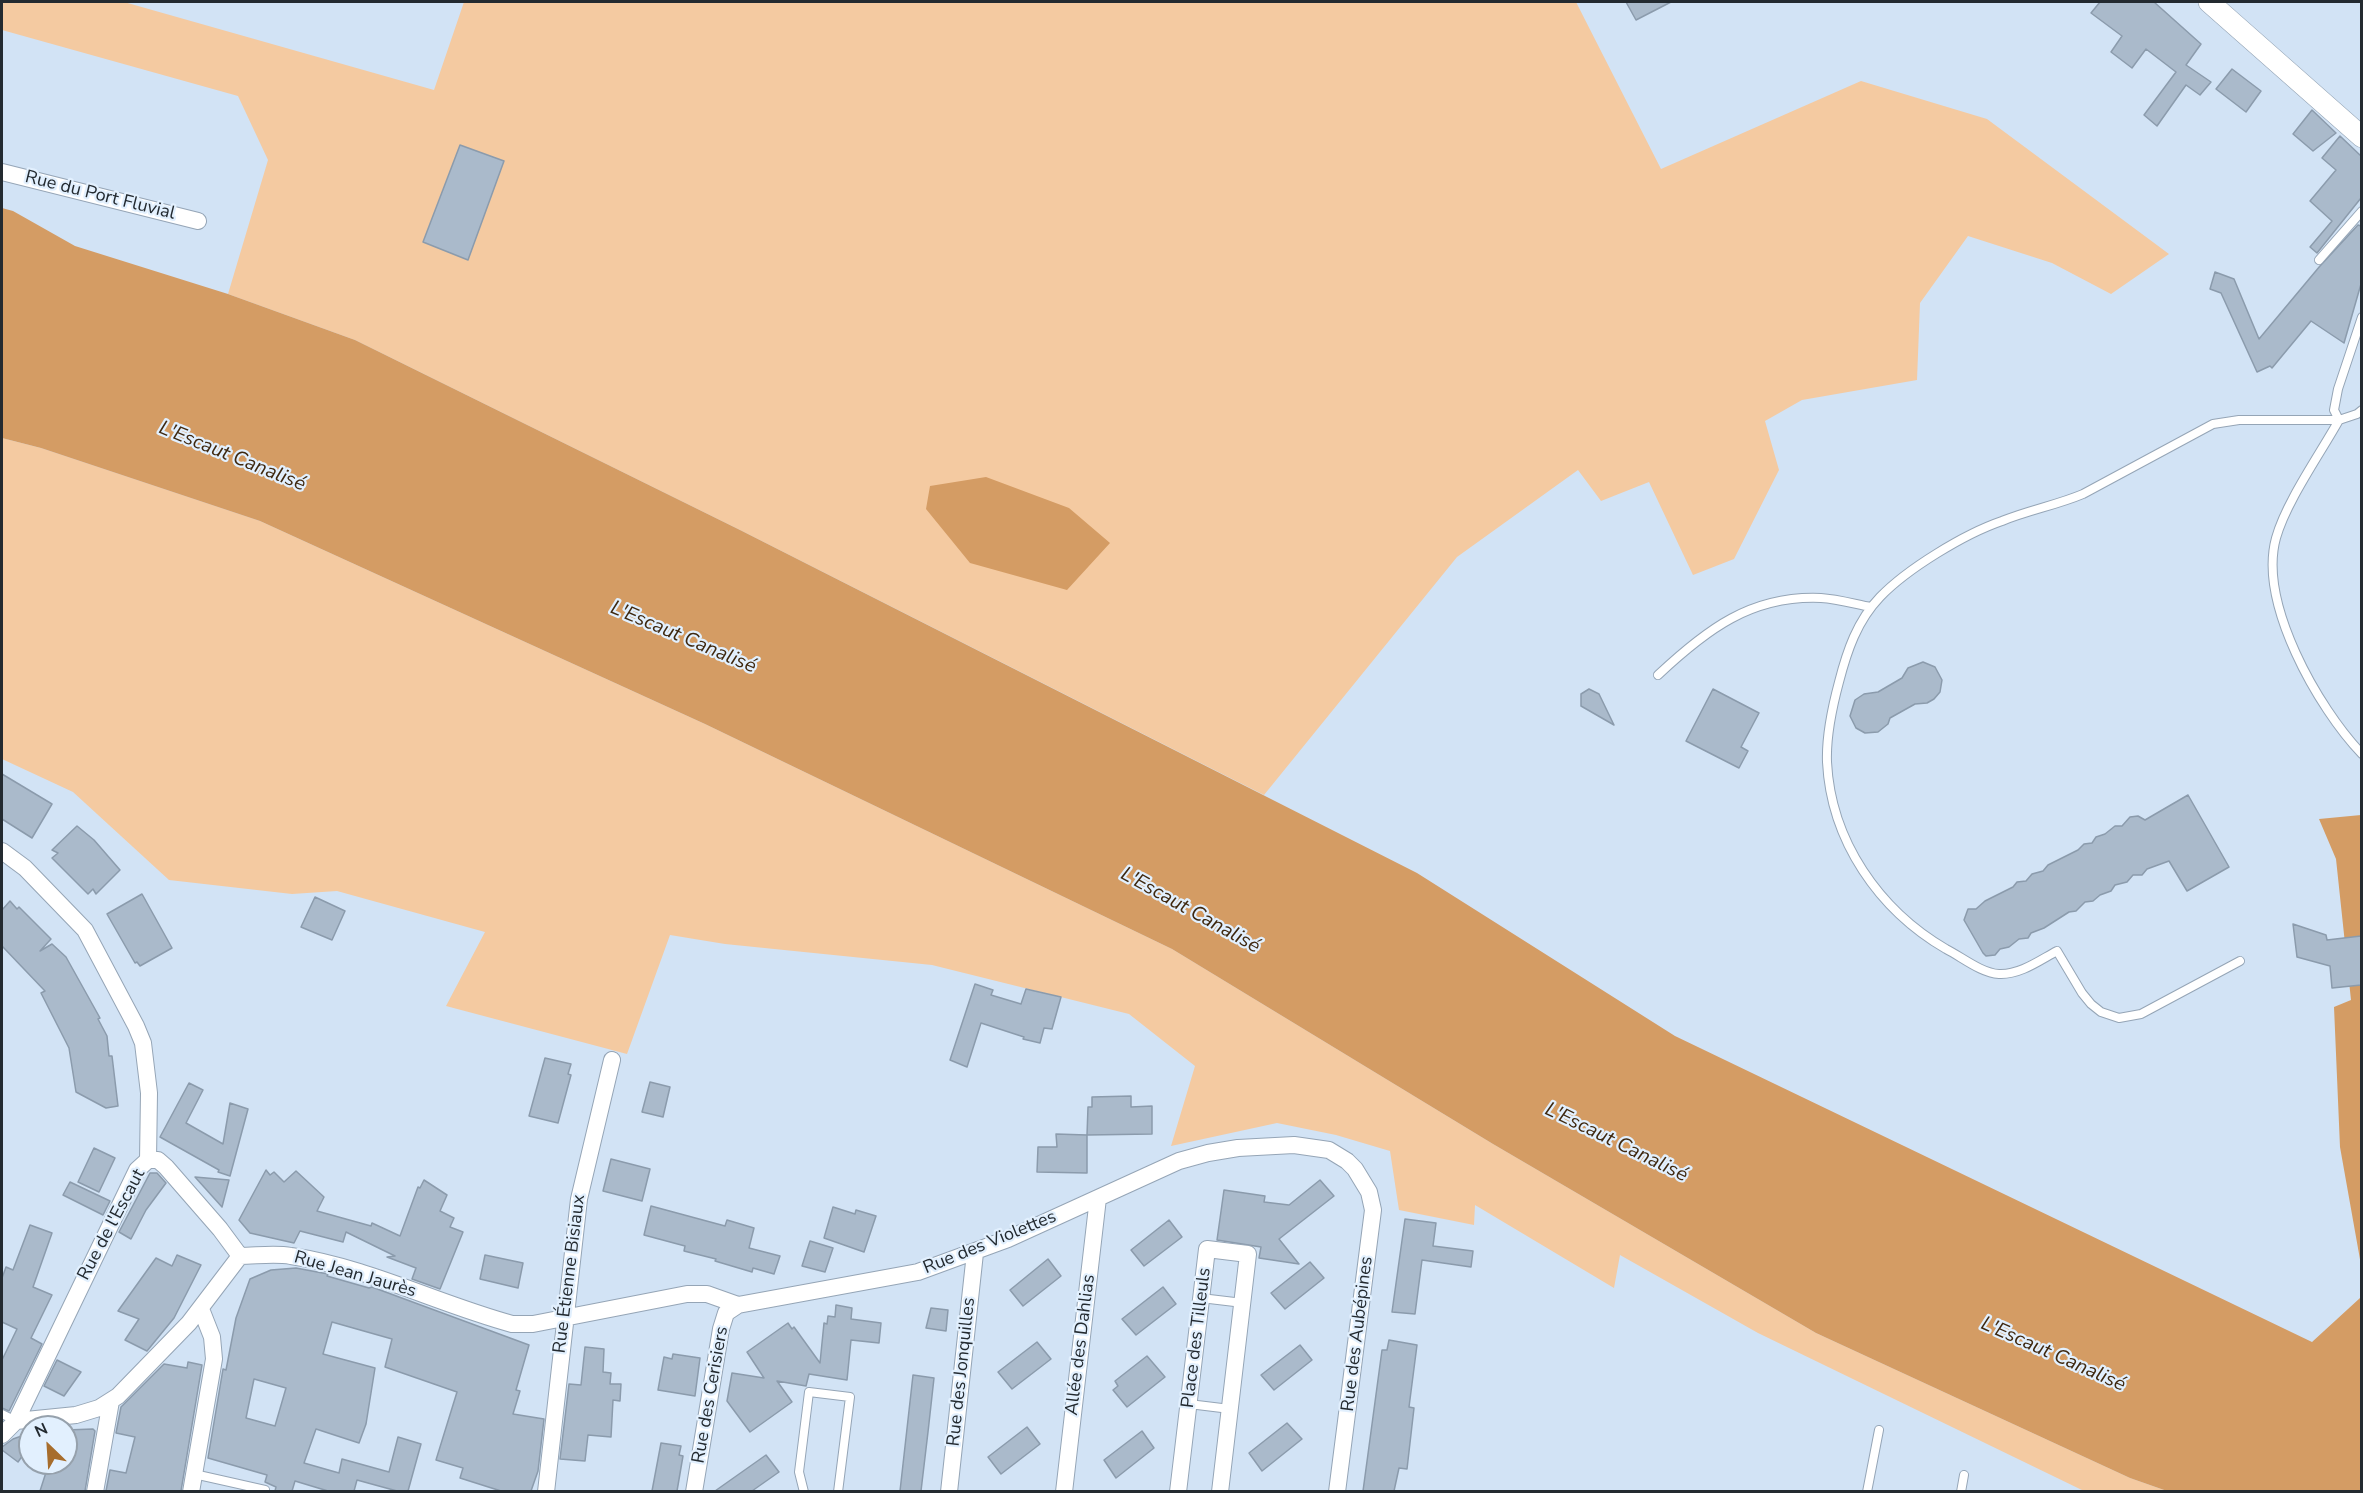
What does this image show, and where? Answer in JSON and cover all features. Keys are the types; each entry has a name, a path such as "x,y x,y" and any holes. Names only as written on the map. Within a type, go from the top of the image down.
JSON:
{"street":[{"path":"2209,2 2361,137"},
{"name":"Rue du Port Fluvial","path":"2,172 198,221"},
{"name":"Rue de l'Escaut","path":"2,851 25,868 85,930 143,1043 149,1093 148,1161 140,1166 132,1180 9,1417 2,1435"},
{"name":"Rue Étienne Bisiaux","path":"546,1491 564,1318 582,1183 612,1060"},
{"name":"Rue des Violettes","path":"564,1318 687,1294 707,1294 738,1305 902,1276 934,1268 975,1253 1179,1161 1208,1153 1238,1148 1294,1145 1318,1147 1329,1150 1347,1161 1362,1178"},
{"path":"9,1417 76,1415 111,1401 124,1391 201,1309 240,1257 220,1229 166,1167 158,1160 148,1161"},
{"name":"Rue des Aubépines","path":"1337,1491 1373,1217 1371,1197 1362,1178"},
{"name":"Allée des Dahlias","path":"1064,1491 1098,1198"},
{"name":"Place des Tilleuls","path":"1178,1491 1207,1249 1248,1254 1220,1491"},
{"name":"Rue des Jonquilles","path":"949,1491 975,1253"},
{"name":"Rue Jean Jaurès","path":"240,1257 278,1255 330,1265 513,1324 533,1324 564,1318"},
{"name":"Rue des Cerisiers","path":"694,1491 721,1329 726,1313 738,1305"},
{"path":"191,1491 214,1359 212,1337 201,1309"},
{"path":"95,1491 111,1401"}],"lane":[{"path":"2319,260 2361,211"},
{"path":"2339,420 2334,410 2338,389 2361,317"},
{"path":"2240,961 2141,1014 2119,1018 2101,1012 2091,1004 2057,951 2022,969 1997,974 1986,971 1935,942 1888,904 1864,874 1842,831 1832,796 1827,763 1831,717 1843,666 1858,626 1871,607 1888,590 1925,562 1975,532 2003,520 2083,494 2213,424 2239,420 2339,420 2357,414 2361,410"},
{"path":"2339,420 2279,527 2273,555 2273,569 2283,617 2306,674 2332,716 2361,754"},
{"path":"1658,675 1710,630 1736,616 1767,604 1823,598 1871,607"},
{"path":"1201,1298 1243,1303"},
{"path":"804,1491 799,1472 808,1392 850,1397 838,1491"},
{"path":"1189,1404 1230,1408"},
{"path":"1867,1491 1879,1430"},
{"path":"194,1474 265,1490"},
{"path":"1961,1491 1965,1475"}],"shaded area":[{"path":"2,2 124,2 434,90 464,2 1576,2 1661,169 1861,81 1987,119 2169,254 2111,294 2052,263 1968,236 1920,303 1917,380 1802,400 1765,421 1779,470 1734,559 1693,575 1649,482 1601,501 1578,470 1457,557 1264,795 740,530 355,340 228,294 268,160 238,96 2,30"},
{"path":"2,438 41,448 260,521 705,724 1172,949 1493,1144 1816,1333 2130,1478 2167,1491 2084,1491 1758,1333 1620,1255 1614,1288 1475,1205 1474,1225 1399,1210 1390,1151 1336,1135 1277,1123 1171,1146 1195,1066 1129,1014 932,965 725,944 670,935 627,1054 446,1006 485,932 337,891 292,894 169,880 73,792 2,759"}],"water":[{"name":"L'Escaut Canalisé","path":"2,208 13,211 75,246 228,294 355,340 740,530 1417,873 1675,1036 2312,1342 2360,1298 2361,1290 2361,1491 2167,1491 2130,1478 1816,1333 1493,1144 1172,949 705,724 260,521 41,448 2,438"},
{"path":"986,477 1069,508 1110,543 1067,590 970,563 926,509 930,486"},
{"path":"2361,815 2361,1265 2340,1147 2334,1007 2351,1000 2336,859 2319,819"}],"building":[{"path":"1626,2 1671,2 1636,20"},
{"path":"2100,2 2154,2 2201,44 2186,65 2211,82 2200,95 2186,85 2157,126 2144,115 2176,72 2146,49 2132,68 2111,52 2122,36 2091,13"},
{"path":"2232,69 2261,91 2246,112 2216,89"},
{"path":"2312,110 2336,133 2313,151 2293,134"},
{"path":"2340,136 2361,156 2361,198 2317,253 2310,247 2332,221 2310,201 2336,170 2322,158"},
{"path":"460,145 504,161 468,260 423,242"},
{"path":"2358,225 2361,226 2361,284 2344,343 2311,321 2272,368 2270,366 2257,372 2221,293 2210,289 2215,272 2234,279 2259,339 2320,266"},
{"path":"1923,662 1935,667 1942,680 1940,692 1934,699 1927,703 1915,704 1890,718 1888,724 1878,732 1865,733 1856,728 1850,716 1855,700 1864,694 1878,692 1902,678 1908,668"},
{"path":"1589,689 1599,694 1614,725 1581,706 1581,694"},
{"path":"1713,689 1759,713 1741,747 1748,751 1739,768 1686,741"},
{"path":"2,774 52,804 32,838 2,819"},
{"path":"2188,795 2229,867 2187,891 2169,861 2147,869 2142,875 2133,875 2127,882 2115,885 2111,891 2100,895 2093,901 2085,902 2076,911 2069,912 2044,928 2031,933 2028,938 2019,939 2009,947 2000,949 1995,955 1986,956 1983,953 1964,920 1968,909 1976,909 1985,901 2013,887 2017,882 2026,881 2032,874 2043,871 2048,865 2078,850 2084,844 2092,843 2096,837 2105,834 2115,826 2122,826 2130,817 2138,816 2145,820"},
{"path":"77,826 94,840 120,870 96,894 93,889 88,894 52,858 58,853 52,850"},
{"path":"142,894 172,948 140,966 137,962 135,963 107,914"},
{"path":"315,897 345,911 332,940 301,927"},
{"path":"10,901 51,939 40,951 52,944 66,957 100,1018 98,1019 107,1036 109,1056 112,1056 118,1106 106,1108 76,1092 69,1048 41,993 45,991 2,946 2,910"},
{"path":"2293,924 2326,935 2327,940 2361,936 2361,985 2332,988 2330,966 2297,957"},
{"path":"975,984 993,990 991,995 1021,1004 1026,989 1061,997 1052,1029 1044,1028 1040,1043 981,1023 967,1067 950,1060"},
{"path":"545,1058 571,1064 568,1074 571,1075 558,1123 529,1116"},
{"path":"650,1082 670,1087 663,1117 642,1112"},
{"path":"189,1083 203,1090 186,1123 223,1144 230,1103 248,1109 230,1176 218,1172 219,1170 160,1137"},
{"path":"1131,1096 1131,1107 1152,1106 1152,1134 1087,1135 1088,1107 1092,1107 1092,1097"},
{"path":"1056,1134 1087,1135 1087,1173 1037,1172 1038,1147 1057,1147"},
{"path":"94,1148 115,1158 99,1192 78,1182"},
{"path":"611,1159 650,1169 642,1201 603,1191"},
{"path":"266,1170 270,1175 274,1172 284,1182 296,1171 324,1197 317,1211 371,1226 372,1223 400,1236 418,1187 420,1188 424,1180 447,1195 440,1211 454,1218 450,1227 463,1232 440,1289 412,1279 416,1268 387,1257 395,1256 346,1232 343,1242 300,1231 294,1243 250,1233 239,1220"},
{"path":"150,1173 157,1173 166,1183 146,1210 131,1239 119,1232"},
{"path":"195,1177 229,1180 222,1207"},
{"path":"1320,1180 1334,1196 1279,1239 1299,1264 1259,1258 1261,1247 1217,1240 1224,1190 1265,1196 1264,1202 1289,1205"},
{"path":"70,1182 110,1201 103,1215 63,1195"},
{"path":"651,1206 725,1226 727,1220 754,1228 749,1248 780,1256 774,1274 753,1268 752,1272 715,1261 716,1259 684,1251 685,1246 644,1235"},
{"path":"833,1207 855,1214 856,1210 876,1216 864,1252 824,1238"},
{"path":"1405,1219 1436,1223 1433,1246 1473,1251 1471,1267 1422,1260 1415,1314 1392,1312"},
{"path":"1169,1220 1182,1237 1144,1266 1131,1250"},
{"path":"30,1225 52,1233 33,1287 52,1295 31,1338 42,1344 9,1411 2,1408 2,1360 17,1329 2,1322 2,1278 6,1267 13,1270"},
{"path":"810,1241 833,1248 825,1272 802,1266"},
{"path":"177,1255 201,1265 174,1318 147,1351 125,1340 139,1319 118,1311 156,1258 172,1266"},
{"path":"485,1255 523,1263 518,1288 480,1279"},
{"path":"1048,1259 1061,1276 1023,1306 1010,1290"},
{"path":"1310,1262 1324,1278 1285,1309 1271,1293"},
{"path":"296,1268 328,1274 327,1276 372,1287 529,1345 516,1390 520,1391 513,1414 544,1419 538,1471 531,1491 501,1491 460,1478 463,1468 436,1460 457,1392 385,1367 392,1339 332,1322 323,1354 375,1368 366,1424 359,1443 316,1429 304,1463 339,1473 342,1459 389,1472 398,1437 421,1444 408,1491 397,1491 357,1480 354,1491 328,1491 295,1481 292,1491 275,1491 276,1487 265,1482 267,1475 208,1458 223,1369 226,1370 236,1318 250,1279 271,1270","holes":["254,1379 286,1388 275,1426 246,1418"]},
{"path":"1163,1287 1176,1304 1136,1335 1122,1319"},
{"path":"836,1305 852,1308 851,1319 881,1323 879,1343 851,1340 847,1380 809,1374 806,1386 777,1381 792,1402 750,1432 727,1401 732,1373 764,1378 747,1352 788,1323 792,1329 794,1327 820,1363 824,1323 827,1324 828,1316 835,1317"},
{"path":"931,1308 948,1310 946,1331 926,1328"},
{"path":"1389,1340 1417,1345 1409,1407 1414,1408 1407,1469 1399,1468 1394,1491 1363,1491 1382,1350 1387,1350"},
{"path":"1037,1342 1051,1359 1012,1389 998,1372"},
{"path":"1300,1345 1312,1360 1274,1390 1261,1375"},
{"path":"585,1347 604,1349 603,1372 611,1373 610,1384 621,1384 620,1401 613,1400 611,1437 588,1435 585,1461 560,1459 569,1384 581,1385"},
{"path":"673,1354 700,1358 695,1396 658,1390 664,1357 672,1359"},
{"path":"1147,1356 1165,1377 1127,1407 1113,1390 1118,1386 1115,1381"},
{"path":"57,1360 81,1372 64,1396 44,1386"},
{"path":"188,1362 202,1365 181,1491 106,1491 110,1470 126,1473 135,1437 116,1433 121,1407 164,1364 187,1368"},
{"path":"913,1375 934,1378 928,1432 921,1491 900,1491"},
{"path":"1287,1423 1302,1439 1262,1471 1249,1453"},
{"path":"1027,1427 1040,1444 1001,1474 988,1457"},
{"path":"93,1429 95,1431 85,1491 40,1491 45,1475 78,1475 78,1430"},
{"path":"1142,1431 1154,1448 1116,1478 1104,1460"},
{"path":"18,1437 18,1462 2,1450 2,1447"},
{"path":"661,1443 681,1446 679,1455 683,1456 677,1491 652,1491"},
{"path":"766,1455 779,1472 752,1491 715,1491"}]}
